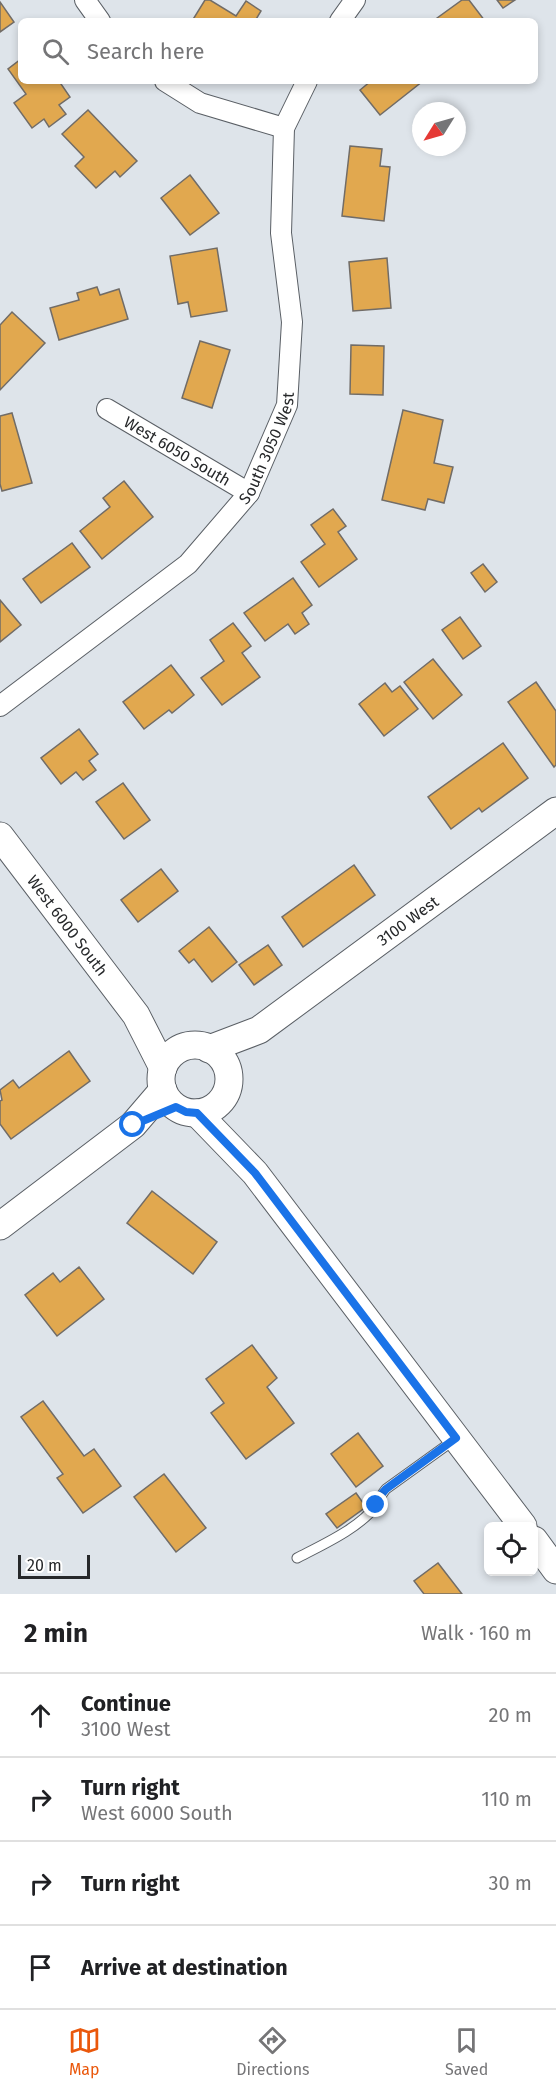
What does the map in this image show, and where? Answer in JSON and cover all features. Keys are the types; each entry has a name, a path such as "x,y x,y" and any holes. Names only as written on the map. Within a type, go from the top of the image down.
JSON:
{"street":[{"path":"85,0 98,18"},
{"path":"342,18 355,0"},
{"path":"170,84 200,103 284,128"},
{"name":"South 3050 West","path":"0,706 188,564 249,493 287,405 292,322 281,232 284,128 306,84"},
{"name":"West 6050 South","path":"107,409 249,493"},
{"name":"3100 West","path":"260,1030 228,1075 227,1089 223,1098 182,1089 191,1046 209,1049 260,1030 556,810"},
{"name":"West 6000 South","path":"0,836 136,1016 182,1089 255,1173 519,1522"},
{"path":"209,1049 223,1060 228,1075"},
{"path":"0,1226 182,1089"},
{"path":"538,1545 556,1570"}],"lane":[{"path":"297,1558 343,1534 376,1505 386,1489 456,1438"}],"building":[{"path":"205,0 210,0 236,16 246,1 261,11 257,18 194,18"},
{"path":"462,0 469,0 483,18 437,18"},
{"path":"497,0 515,0 503,8"},
{"path":"0,2 14,22 0,32"},
{"path":"18,61 18,83 8,69"},
{"path":"19,84 61,84 70,97 59,105 66,114 49,127 44,119 32,128 14,103 26,94"},
{"path":"367,84 419,84 380,115 360,90"},
{"path":"88,110 137,161 120,177 115,171 96,188 75,166 84,157 62,134"},
{"path":"350,146 382,149 380,166 390,167 384,221 342,216"},
{"path":"190,175 219,213 190,235 161,198"},
{"path":"217,248 227,311 191,317 188,302 178,304 170,256"},
{"path":"387,258 391,308 353,311 349,262"},
{"path":"97,287 100,295 119,289 128,319 59,340 50,308 79,300 77,293"},
{"path":"12,312 45,343 0,390 0,325"},
{"path":"200,341 230,350 212,408 182,398"},
{"path":"351,345 384,346 383,395 350,394"},
{"path":"403,410 443,420 434,463 453,467 444,503 428,499 425,510 382,500"},
{"path":"12,413 32,483 2,491 0,484 0,416"},
{"path":"124,481 153,517 102,559 80,531 110,507 103,498"},
{"path":"333,509 346,526 338,532 357,559 319,587 301,562 325,544 311,525"},
{"path":"72,543 90,567 41,603 23,579"},
{"path":"483,564 497,582 485,592 471,573"},
{"path":"293,578 312,605 302,613 309,624 295,634 288,624 265,641 244,613"},
{"path":"0,600 21,625 0,642"},
{"path":"460,617 481,646 463,659 442,630"},
{"path":"233,623 251,646 242,653 260,677 222,705 201,678 224,661 210,640"},
{"path":"433,659 462,695 433,719 404,682"},
{"path":"171,665 194,695 172,713 169,710 144,729 123,702"},
{"path":"536,682 556,711 556,765 554,767 508,702"},
{"path":"385,683 392,692 400,686 418,709 384,736 359,704"},
{"path":"79,729 98,754 89,761 96,770 83,780 76,772 61,784 41,758"},
{"path":"503,743 528,778 482,812 479,808 451,829 428,797"},
{"path":"123,783 150,820 124,839 96,802"},
{"path":"354,865 375,895 303,947 282,917"},
{"path":"161,869 178,891 138,922 121,900"},
{"path":"209,927 237,962 212,982 194,959 189,963 179,951"},
{"path":"268,945 282,965 254,985 239,965"},
{"path":"69,1051 90,1081 11,1139 0,1124 0,1101 2,1100 0,1090 13,1080 19,1088"},
{"path":"152,1191 217,1242 193,1274 127,1223"},
{"path":"79,1267 104,1299 57,1336 25,1295 53,1273 60,1282"},
{"path":"252,1345 277,1378 267,1387 294,1423 246,1459 211,1413 224,1403 206,1379"},
{"path":"43,1401 84,1456 94,1449 121,1486 83,1513 57,1478 63,1474 21,1417"},
{"path":"358,1433 383,1466 356,1487 331,1454"},
{"path":"164,1474 206,1528 176,1552 134,1497"},
{"path":"356,1493 366,1507 337,1528 326,1514"},
{"path":"438,1563 462,1594 424,1594 414,1581"}],"route":[{"path":"133,1125 176,1107 186,1112 197,1113 255,1173 456,1438 386,1489 376,1505"}]}
